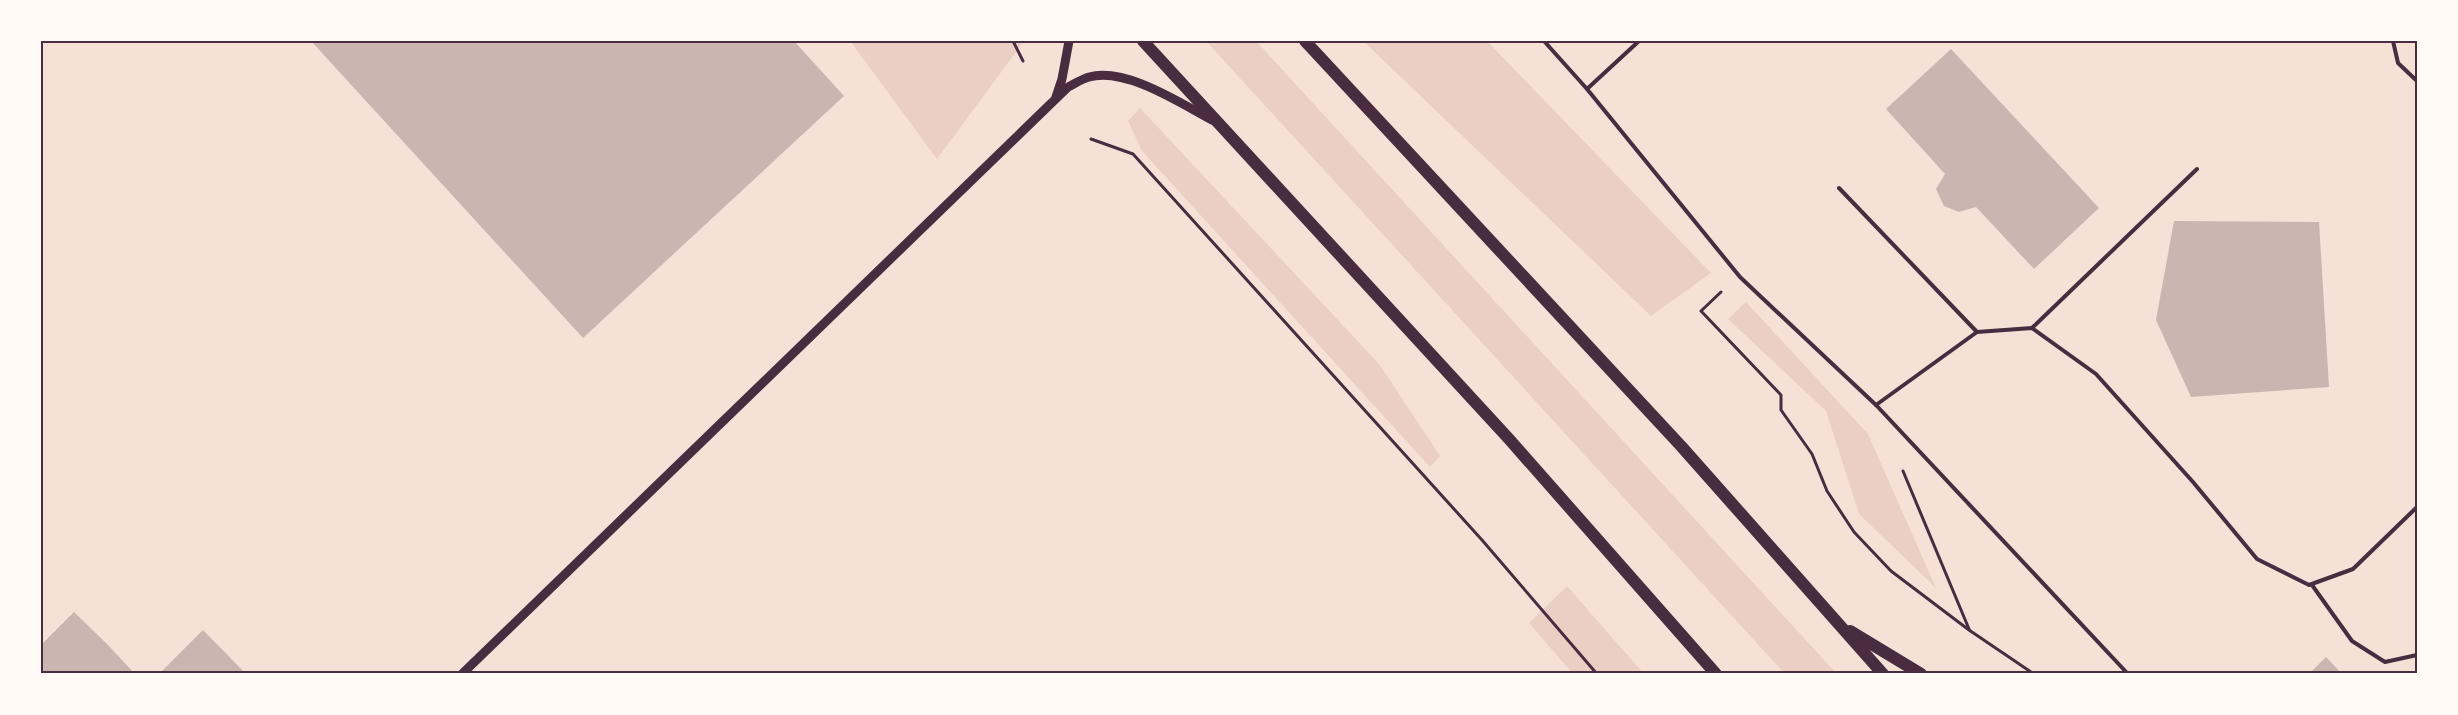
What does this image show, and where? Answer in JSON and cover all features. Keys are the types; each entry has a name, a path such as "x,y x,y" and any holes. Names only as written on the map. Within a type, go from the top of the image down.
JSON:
{"main road":[{"path":"1143,41 1509,439 1716,674"},
{"path":"1305,41 1681,446 1883,674"},
{"path":"1837,624 1920,674"}],"street":[{"path":"1055,99 1062,79 1069,41"},
{"path":"1312,41 1327,66"},
{"path":"462,674 1068,87 1090,77 1121,76 1154,90 1218,124"}],"lane":[{"path":"1544,41 1587,89 1740,277 1876,405 2128,674"},
{"path":"1587,89 1639,41"},
{"path":"2393,41 2398,63 2417,81"},
{"path":"1876,405 1977,332 2032,328 2197,169"},
{"path":"1839,188 1977,332"},
{"path":"2032,328 2096,374 2193,482 2257,559 2312,585 2352,641 2386,662 2417,655"},
{"path":"2312,585 2353,569 2417,508"}],"path":[{"path":"1013,41 1023,61"},
{"path":"1091,139 1133,154 1482,540 1597,674"},
{"path":"1724,289 1700,311 1781,395 1781,410 1812,454 1827,491 1854,532 1891,571 1969,630 2034,674"},
{"path":"1902,468 1969,630"}],"shaded area":[{"path":"850,41 1024,41 937,159"},
{"path":"1206,41 1256,41 1837,674 1785,674"},
{"path":"1363,41 1487,41 1711,273 1651,316"},
{"path":"1140,108 1380,365 1440,456 1430,467 1142,151 1128,121"},
{"path":"1746,302 1868,434 1936,588 1859,514 1826,411 1728,319"},
{"path":"1567,586 1644,674 1573,674 1529,623"}],"building":[{"path":"311,41 794,41 844,96 583,338"},
{"path":"1951,49 2099,208 2034,269 1976,207 1959,212 1944,206 1936,189 1945,174 1886,109"},
{"path":"2174,221 2319,222 2329,387 2191,397 2156,320"},
{"path":"74,612 135,674 41,674 41,645"},
{"path":"203,630 246,674 159,674"},
{"path":"2326,657 2342,674 2309,674"}]}
